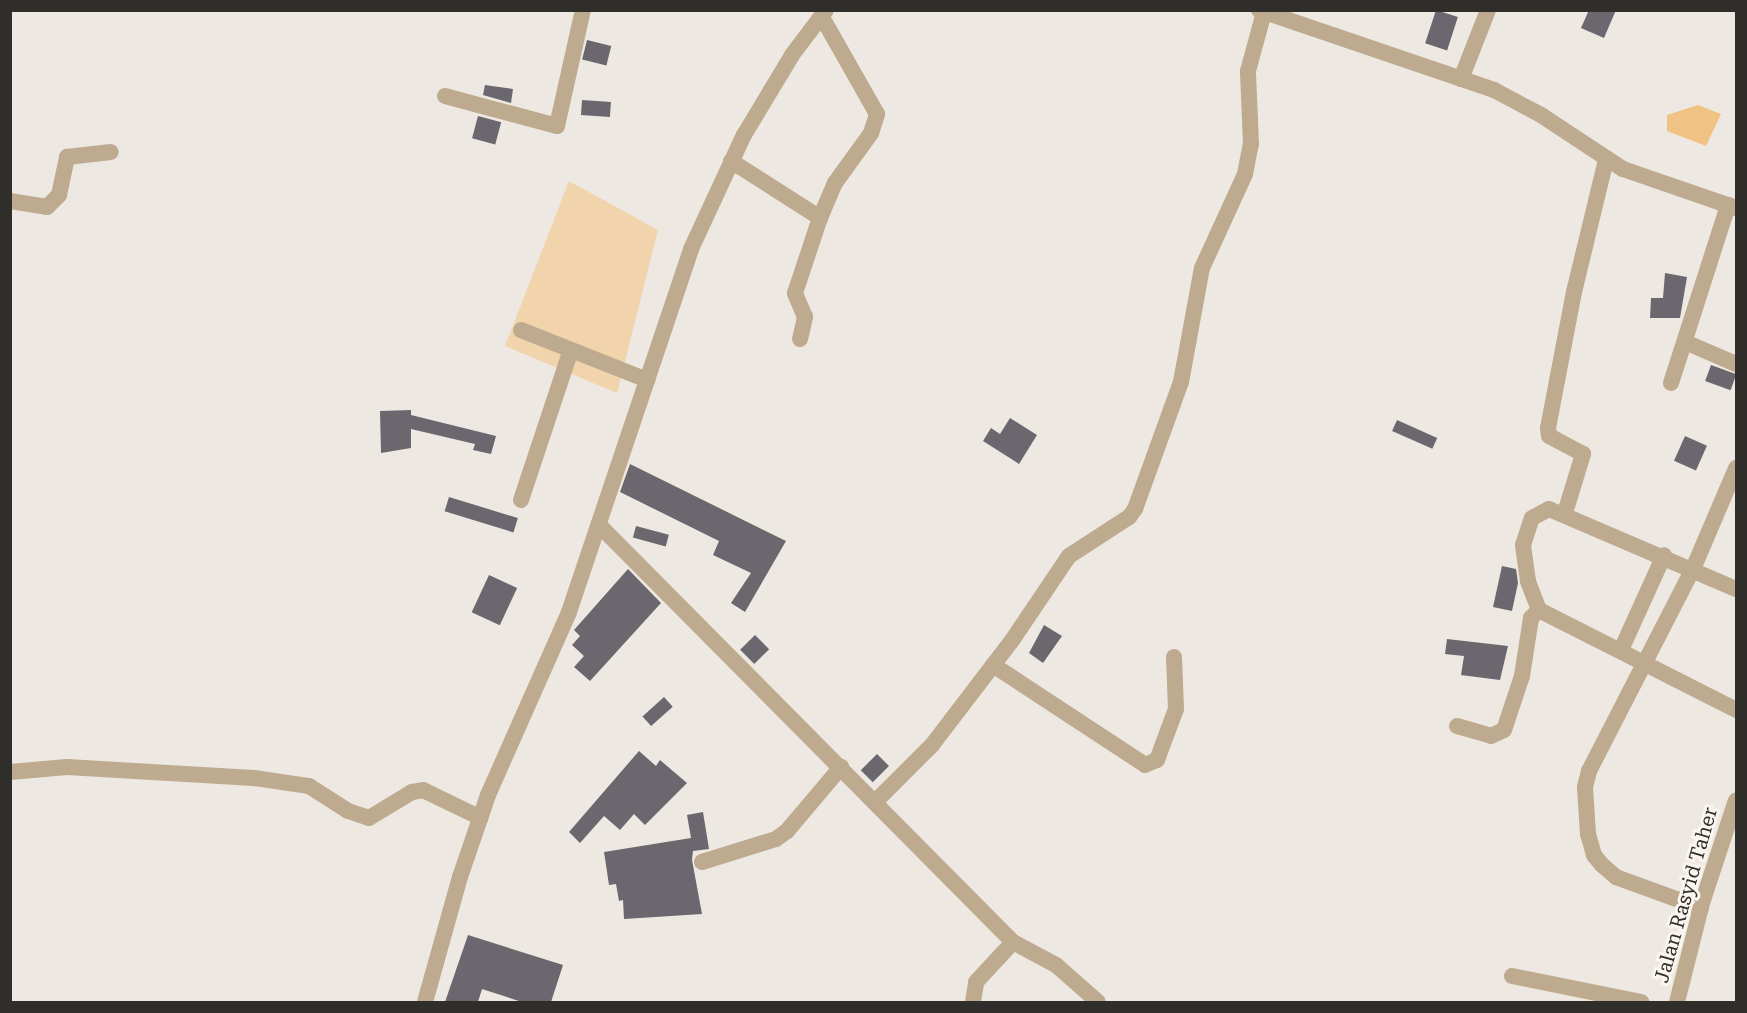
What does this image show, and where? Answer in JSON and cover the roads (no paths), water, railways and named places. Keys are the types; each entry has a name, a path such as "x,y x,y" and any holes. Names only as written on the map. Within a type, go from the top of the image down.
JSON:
{"street":[{"path":"445,96 557,126 583,10"},
{"path":"1461,79 1488,10"},
{"path":"875,802 932,745 993,665 1069,556 1129,517 1154,465 1181,382 1202,268 1249,159 1248,70 1262,11 1494,90 1541,115 1623,170 1732,207 1671,383"},
{"path":"425,1002 481,818 564,622 599,525 691,249 731,161 792,55 824,14 877,114 871,133 839,174 820,218 795,293 805,317 800,339"},
{"path":"10,201 48,207 59,195 67,157 111,152"},
{"path":"1565,513 1583,454 1549,436 1548,428 1574,292 1606,160"},
{"path":"731,161 820,218"},
{"path":"521,330 647,380"},
{"path":"1685,342 1737,364"},
{"path":"520,500 570,350"},
{"path":"1701,908 1616,877 1594,855 1588,834 1587,778 1693,569 1737,468"},
{"path":"1737,589 1565,513 1549,509 1539,512 1525,534 1524,562 1539,610 1737,710"},
{"path":"599,525 1013,942 1056,965 1098,1002"},
{"path":"1621,650 1664,555"},
{"path":"1457,726 1491,736 1504,730 1522,676 1531,618 1539,610"},
{"path":"993,665 1145,765 1157,760 1176,710 1174,657"},
{"path":"10,772 67,767 254,778 309,786 348,811 369,818 412,792 423,790 481,818"},
{"path":"702,861 776,838 787,831 841,767"},
{"name":"Jalan Rasyid Taher","path":"1677,1002 1701,908 1737,800"},
{"path":"973,1002 976,982 1013,942"},
{"path":"1512,976 1607,999 1641,1002"}]}
